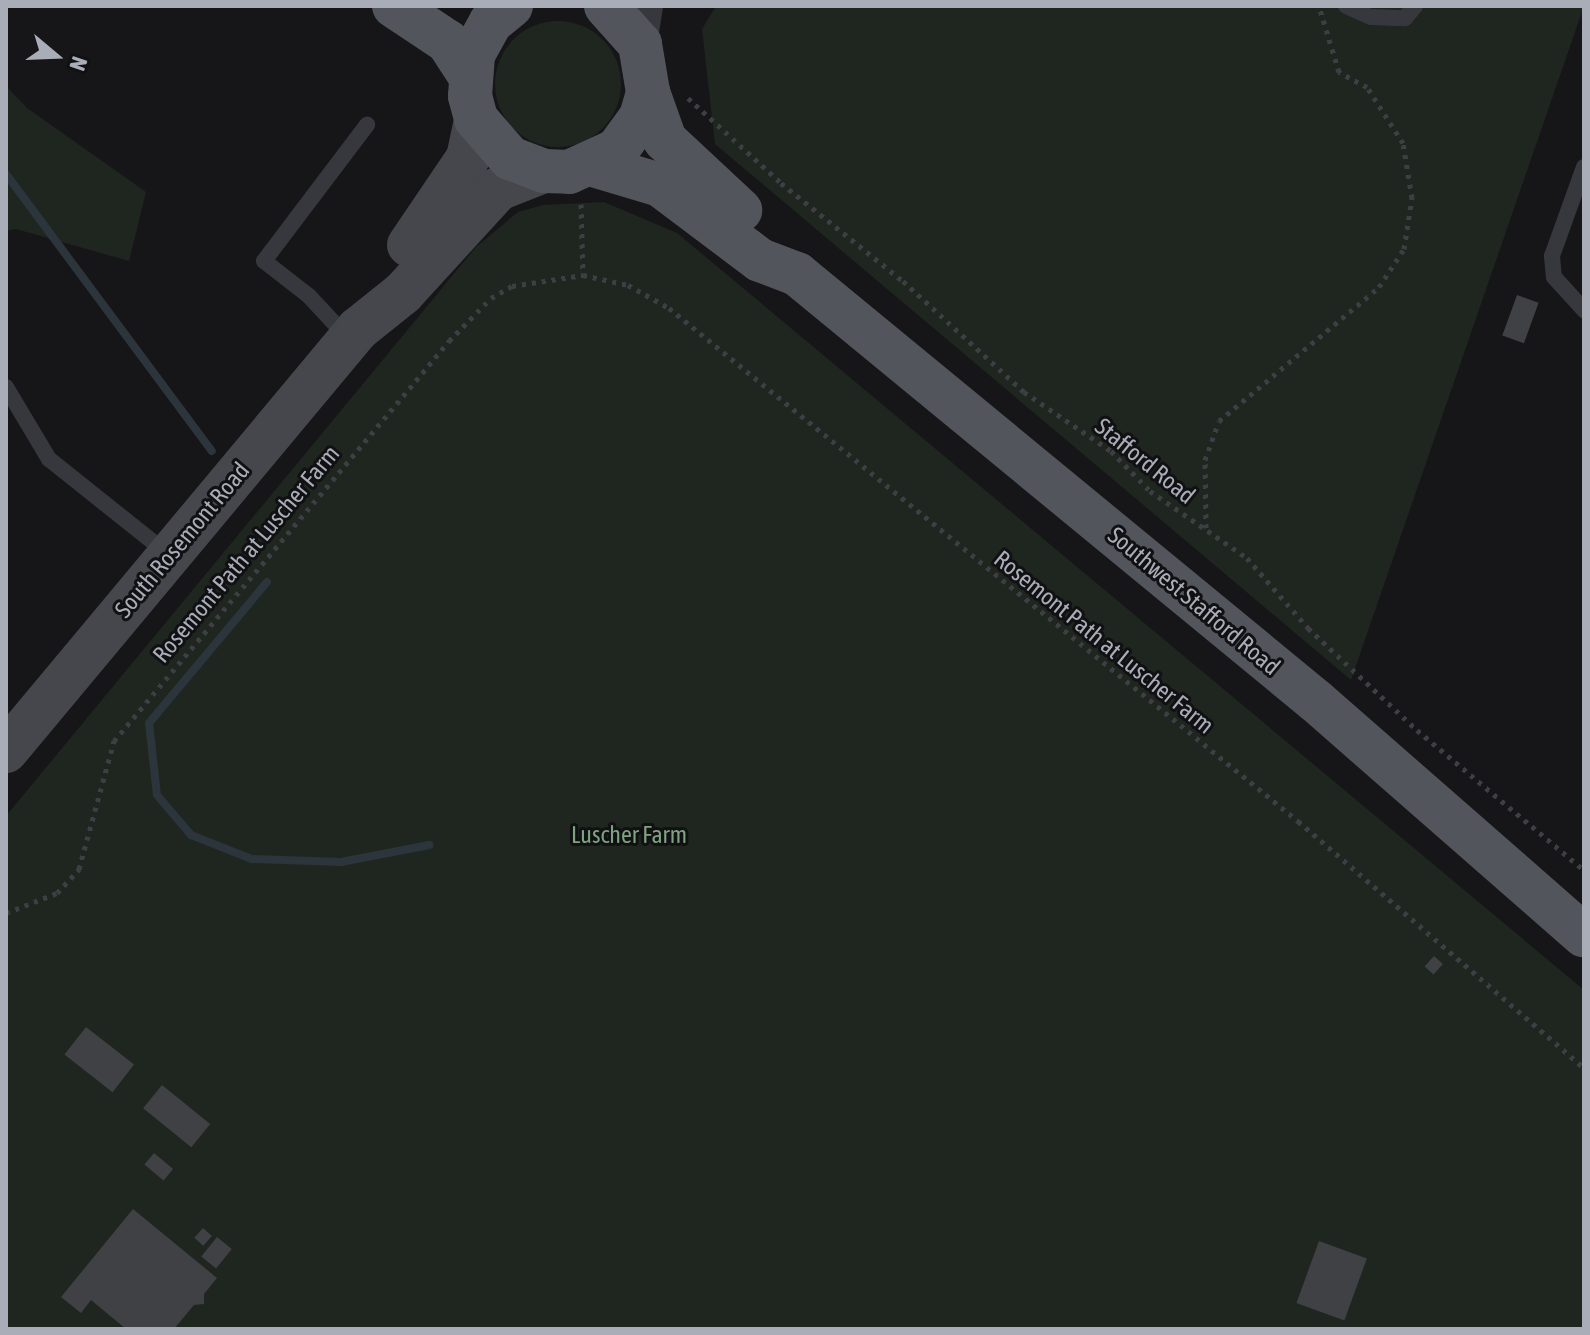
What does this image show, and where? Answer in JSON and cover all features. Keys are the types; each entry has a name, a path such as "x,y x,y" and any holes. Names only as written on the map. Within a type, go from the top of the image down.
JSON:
{"main road":[{"path":"394,6 448,42 469,74 476,119 510,158 544,171 587,180 632,134 664,93"},
{"path":"482,6 491,6"},
{"path":"469,74 480,39 511,6"},
{"path":"606,6 643,25"},
{"name":"Southwest Stafford Road","path":"643,25 664,93 665,140 776,239 797,274"},
{"name":"South Rosemont Road","path":"354,334 383,280 468,158 476,119"},
{"name":"South Rosemont Road","path":"6,751 354,334 403,293 498,189 544,171"},
{"name":"Southwest Stafford Road","path":"587,180 660,185 760,260 797,274 1316,701 1584,936"}],"lane":[{"path":"1346,6 1371,17 1405,18 1415,6"},
{"path":"354,334 264,261 367,125"},
{"path":"1584,167 1552,256 1554,277 1584,310"},
{"path":"6,387 49,459 170,555"}],"path":[{"path":"1206,529 1205,460 1219,421 1379,287 1404,249 1412,198 1403,143 1367,87 1339,72 1319,6"},
{"name":"Stafford Road","path":"664,93 697,103 781,183 903,281 1024,392 1111,451 1150,491 1247,558 1308,628 1417,730 1584,870"},
{"path":"583,275 587,180"},
{"name":"Rosemont Path at Luscher Farm","path":"6,913 57,893 79,869 114,741 317,496 491,298 535,279 583,275 628,285 669,308 1298,821 1584,1068"}],"green space":[{"path":"716,6 1584,6 1351,680 715,144 702,29"},
{"path":"558,21 582,25 603,39 617,60 621,84 617,108 603,129 582,143 558,147 534,143 513,129 499,108 495,84 499,60 513,39 534,25"},
{"path":"6,86 27,108 146,192 129,261 16,229 6,231"},
{"name":"Luscher Farm","path":"604,202 677,233 1584,990 1584,1329 6,1329 6,816 476,247 518,212 543,205"}],"building":[{"path":"1517,295 1539,303 1524,343 1502,335"},
{"path":"1434,956 1443,964 1434,974 1425,966"},
{"path":"86,1027 134,1065 113,1092 64,1055"},
{"path":"162,1085 210,1124 191,1147 143,1108"},
{"path":"154,1153 173,1169 164,1181 144,1164"},
{"path":"133,1209 217,1278 204,1294 204,1304 194,1305 174,1329 126,1329 91,1300 81,1313 61,1297"},
{"path":"203,1228 212,1236 203,1246 194,1238"},
{"path":"217,1237 232,1249 216,1268 201,1256"},
{"path":"1319,1241 1367,1258 1344,1320 1296,1303"}],"waterway":[{"path":"6,174 212,451"},
{"path":"267,582 149,723 157,795 191,835 252,859 341,862 429,845"}]}
